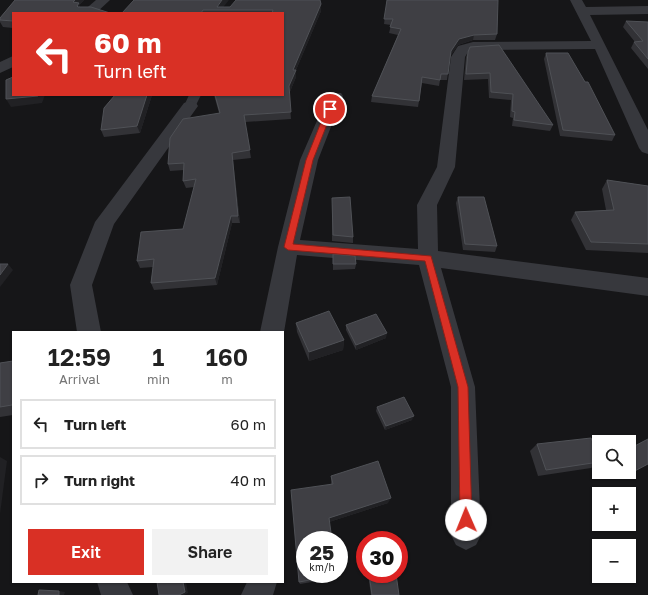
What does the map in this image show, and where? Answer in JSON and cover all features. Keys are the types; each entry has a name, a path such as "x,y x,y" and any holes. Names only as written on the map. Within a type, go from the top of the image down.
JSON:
{"street":[{"path":"89,12 104,0"},
{"path":"579,6 648,10"},
{"path":"579,6 600,45 648,148"},
{"path":"466,535 463,387 428,258 426,205 446,167 458,57 463,49 473,46 600,45"},
{"path":"0,69 12,61"},
{"path":"272,331 288,247 309,160 335,96"},
{"path":"88,331 81,285 105,222 193,100"},
{"path":"288,247 428,258 648,287"},
{"path":"112,583 116,595"},
{"path":"257,595 262,583"}],"building":[{"path":"15,0 75,0 73,2 79,3 77,6 78,7 91,7 107,12 12,12 12,21 0,20"},
{"path":"134,0 222,0 217,7 230,7 236,0 320,0 321,4 293,70 296,70 289,86 291,112 244,115 250,150 232,153 238,216 231,216 215,278 151,283 154,259 137,261 141,232 183,229 196,179 183,181 184,163 168,164 170,138 183,119 220,113 215,96 284,96 284,12 272,12 273,10 203,10 202,12 123,12"},
{"path":"387,0 498,0 497,34 474,35 459,39 451,51 448,74 441,74 440,80 422,77 419,101 372,96 401,29 390,27 393,19 384,19"},
{"path":"626,21 648,22 648,59 634,42 643,41"},
{"path":"499,45 553,125 514,120 515,112 512,111 513,94 491,92 490,73 466,74 468,52 470,47"},
{"path":"546,53 568,53 585,82 588,82 615,135 563,130"},
{"path":"12,77 12,96 38,96 6,99 6,80"},
{"path":"114,96 147,96 137,126 101,130 104,108"},
{"path":"607,180 648,186 648,244 591,242 575,212 614,210"},
{"path":"350,197 353,237 333,235 332,198"},
{"path":"458,197 484,197 497,246 465,244"},
{"path":"333,254 355,256 356,264 333,264"},
{"path":"0,264 8,264 0,275"},
{"path":"329,311 344,340 309,352 296,323"},
{"path":"376,314 387,333 356,345 346,325"},
{"path":"12,361 12,405 0,407 0,363"},
{"path":"404,397 414,416 386,426 377,407"},
{"path":"591,438 592,463 546,470 537,444"},
{"path":"648,439 648,464 636,470 636,445"},
{"path":"378,461 391,498 329,518 331,531 296,531 296,548 291,490 333,484 331,476"},
{"path":"157,583 183,583 185,592 179,595 159,595"},
{"path":"370,583 397,583 399,595 372,595"},
{"path":"39,590 59,591 59,595 38,595"}],"route":[{"path":"330,109 309,160 288,247 428,258 463,387 466,520"}]}
